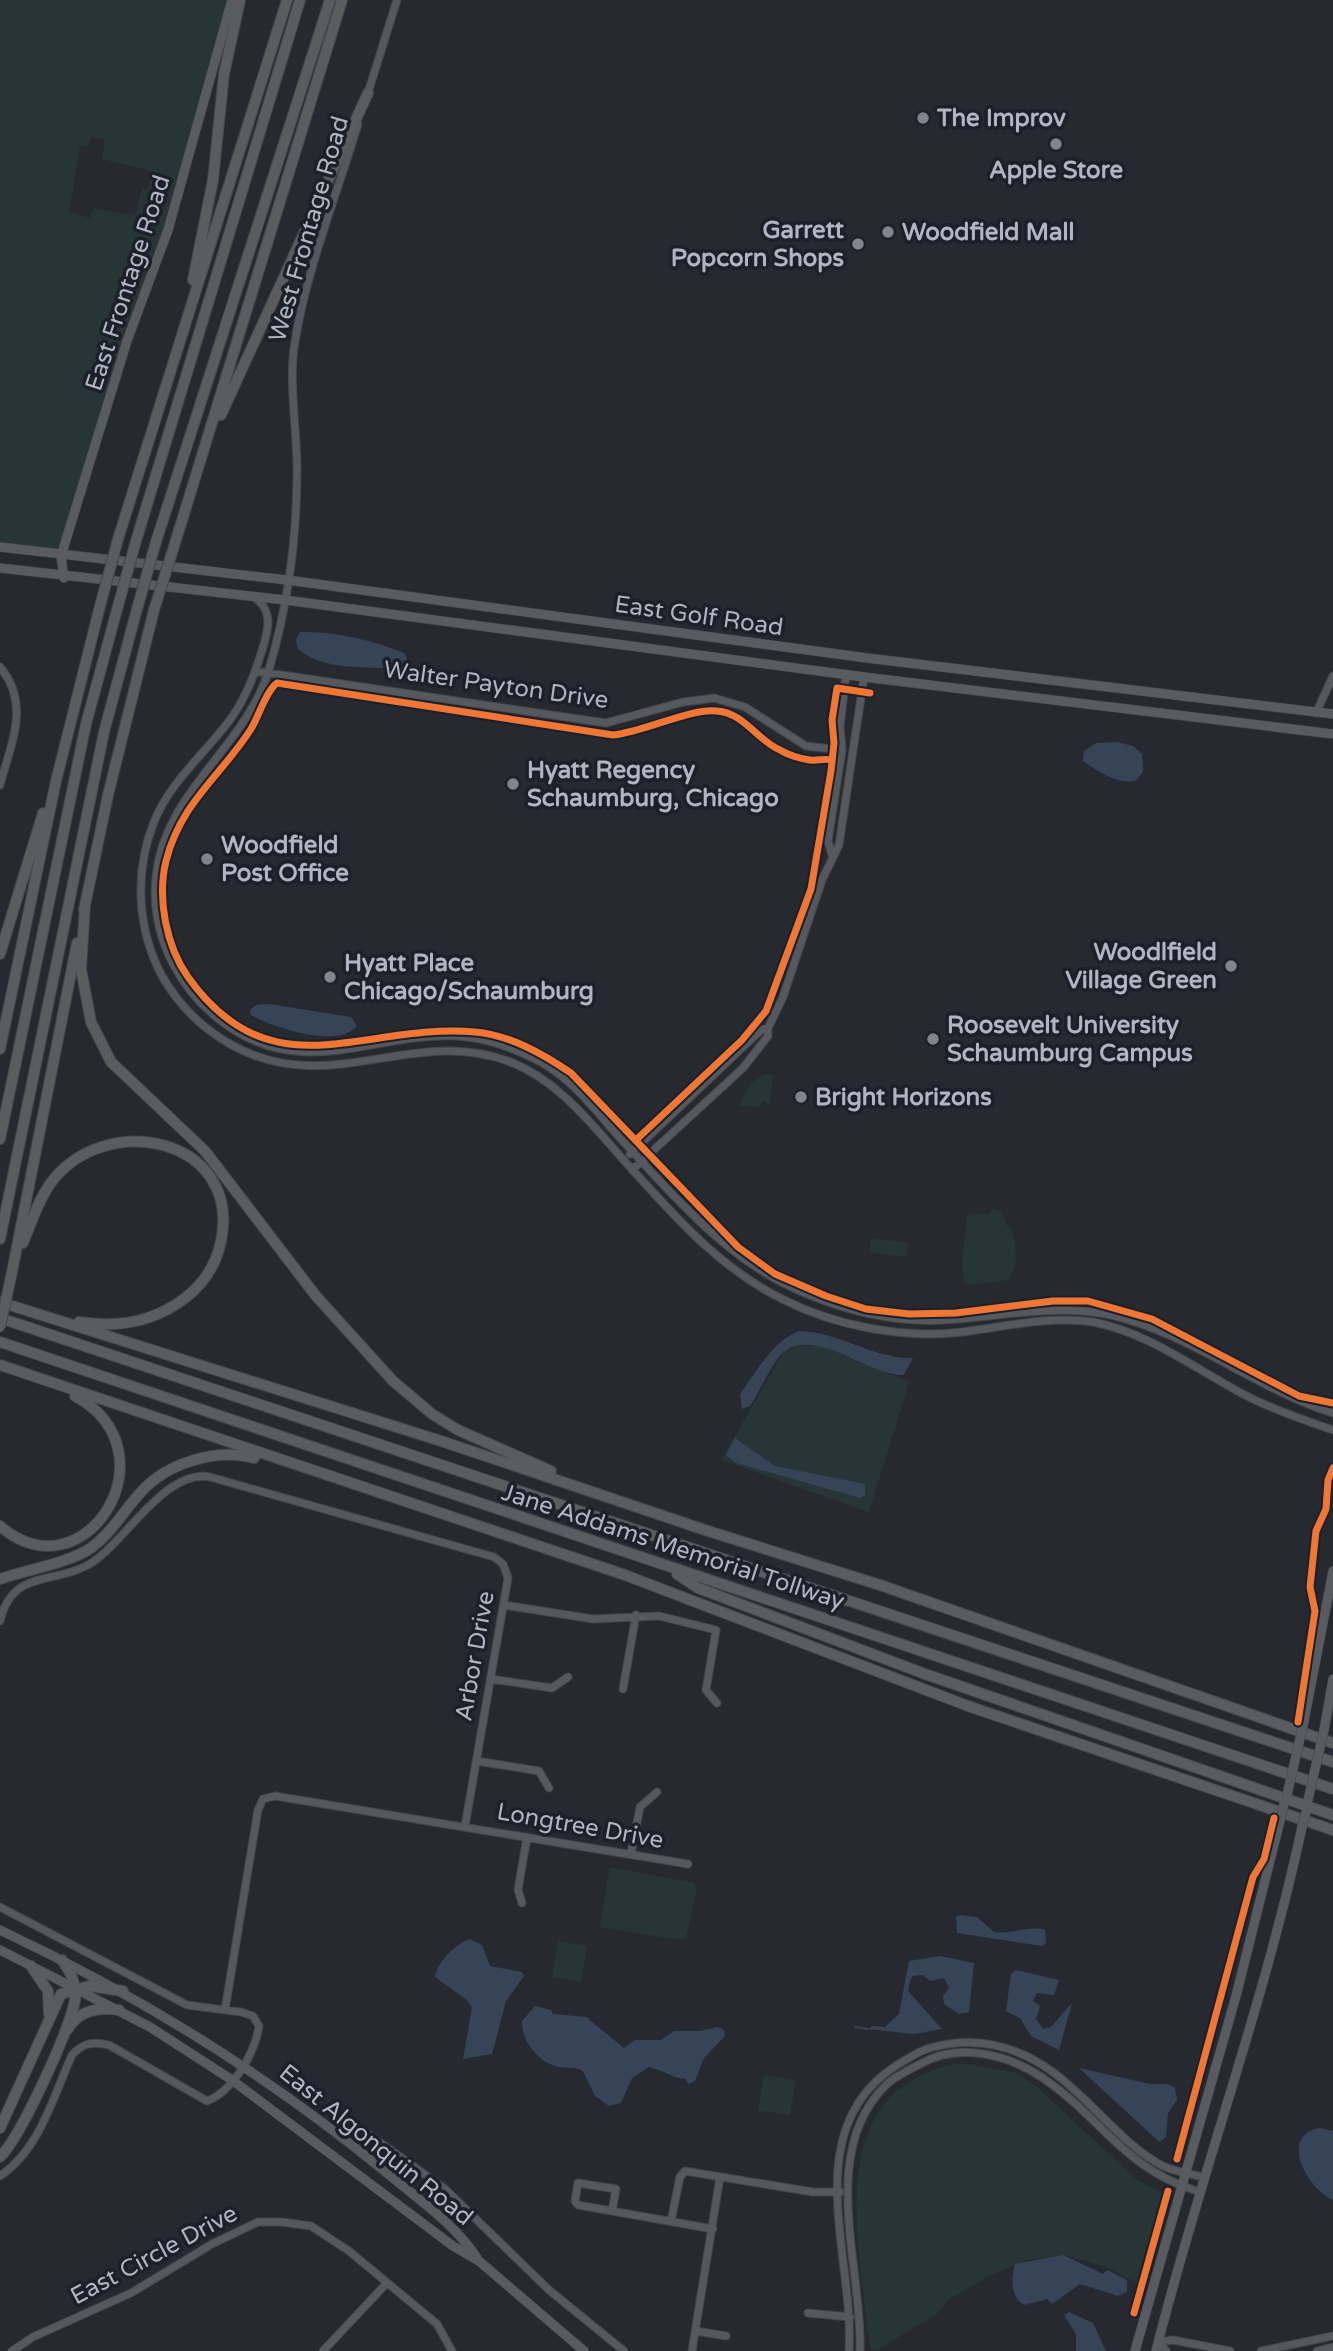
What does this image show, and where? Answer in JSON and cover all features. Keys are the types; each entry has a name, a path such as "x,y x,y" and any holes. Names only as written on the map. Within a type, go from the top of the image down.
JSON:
{"highway":[{"path":"182,335 213,180 224,74 240,0"},
{"path":"0,1049 56,781 118,539 287,0"},
{"path":"0,1139 86,724 136,541 300,0"},
{"path":"0,1239 101,746 137,609 156,542 330,0"},
{"path":"14,1265 108,795 154,610 342,0"},
{"path":"200,463 368,93"},
{"path":"0,954 37,831 56,781"},
{"path":"85,905 83,980 91,1022 111,1062 205,1151 316,1296 393,1381 432,1414 487,1444 708,1531"},
{"path":"0,1327 10,1277 43,1195 52,1182 83,1154 121,1142 153,1142 178,1149 208,1175 220,1201 223,1232 215,1264 191,1294 167,1310 139,1322 100,1325 56,1320"},
{"path":"0,1302 441,1441 1062,1646 1333,1743"},
{"name":"Jane Addams Memorial Tollway","path":"0,1318 1333,1762"},
{"name":"Jane Addams Memorial Tollway","path":"0,1342 1333,1788"},
{"path":"0,1365 625,1575 968,1706 1333,1830"},
{"path":"0,1526 27,1543 62,1544 86,1533 101,1521 117,1491 120,1453 105,1420 93,1406 35,1376"},
{"path":"0,1579 90,1549 114,1526 143,1490 171,1471 215,1455 251,1457 326,1483 385,1494"},
{"path":"666,1566 698,1588 912,1670 1333,1815"},
{"path":"0,2157 19,2133 75,2001 72,1975 62,1960"},
{"path":"31,1966 48,1991 49,2017"},
{"path":"0,2128 61,1994 75,1987 89,1986 123,1992"},
{"path":"55,2049 71,2023 80,2015 96,2010 119,2010"}],"main road":[{"name":"East Frontage Road","path":"64,578 61,556 127,341 172,217 232,0"},
{"name":"East Golf Road","path":"0,547 287,580 878,660 1333,714"},
{"name":"East Golf Road","path":"0,568 64,578 253,596 864,677 1333,734"},
{"path":"1135,2351 1236,1996 1304,1721 1333,1571"},
{"path":"1158,2346 1204,2177 1268,1971 1324,1730 1333,1679"},
{"name":"East Algonquin Road","path":"0,1930 123,1992 243,2064 330,2127 429,2208 464,2238 479,2261"},
{"name":"East Algonquin Road","path":"0,1950 119,2010 232,2080 453,2246 479,2261 584,2351"}],"street":[{"name":"West Frontage Road","path":"397,0 295,341 297,468 285,600 269,673 239,734 183,800 160,851 156,875 156,913 167,952 195,998 236,1031 263,1045 282,1050 324,1053 448,1036 473,1038 536,1058 565,1079 642,1162 730,1249 778,1280 828,1303 850,1310 911,1319 955,1320 1041,1309 1106,1314 1154,1330 1257,1382 1333,1413"},
{"path":"253,596 268,612 269,624 246,695 166,798 154,823 141,882 142,916 156,963 193,1017 216,1036 249,1054 280,1064 325,1068 421,1051 453,1050 512,1062 546,1082 569,1101 632,1170 720,1259 756,1285 807,1310 862,1326 926,1333 955,1333 1056,1320 1095,1323 1132,1333 1245,1395 1333,1430"},
{"path":"0,667 13,685 19,707 0,785"},
{"name":"Walter Payton Drive","path":"255,671 606,723 683,702 714,698 745,707 800,744 842,750"},
{"path":"832,855 828,841 842,750 840,726 846,674"},
{"path":"1317,713 1333,676"},
{"path":"632,1170 743,1068 768,1036 768,1028 783,997 832,855 839,845 864,677"},
{"path":"623,1160 761,1030 768,1028"},
{"name":"Arbor Drive","path":"0,1620 9,1595 22,1585 84,1569 108,1551 148,1506 194,1476 202,1475 494,1557 507,1573 504,1605 465,1826"},
{"path":"504,1605 593,1619 659,1616 716,1630 706,1690 717,1703"},
{"path":"623,1689 636,1615"},
{"path":"491,1679 552,1688 569,1677"},
{"path":"477,1761 539,1771 549,1788"},
{"path":"631,1854 640,1807 657,1792"},
{"path":"225,2010 258,1810 263,1799 275,1796 465,1826"},
{"name":"Longtree Drive","path":"465,1826 688,1864"},
{"path":"522,1903 518,1890 527,1837"},
{"path":"0,1907 187,2005 253,2016 259,2026 257,2042 232,2080 217,2098 207,2101 109,2045 84,2045 72,2055 44,2120 26,2152 0,2176"},
{"path":"849,2351 836,2192 848,2125 875,2082 925,2049 961,2040 1007,2048 1034,2060 1082,2095 1147,2155 1162,2165 1204,2177"},
{"path":"860,2351 848,2193 858,2129 864,2115 887,2084 929,2059 962,2052 1004,2059 1028,2069 1056,2088 1141,2166 1181,2186 1200,2192"},
{"path":"364,2131 445,2189 549,2290 624,2351"},
{"path":"671,2221 681,2173 688,2171 813,2192 848,2193"},
{"path":"692,2351 720,2177"},
{"path":"612,2211 616,2189 579,2183 577,2204 612,2211 713,2229"},
{"name":"East Circle Drive","path":"12,2351 33,2337 131,2293 212,2244 258,2222 311,2226 349,2250 386,2284 437,2324 452,2351"},
{"path":"323,2351 386,2284"},
{"path":"808,2313 847,2318 858,2316"},
{"path":"696,2331 726,2336"},
{"path":"1261,2351 1333,2336"},
{"path":"1158,2346 1173,2340 1230,2351"},
{"path":"1158,2346 1166,2351"},
{"path":"1317,2351 1333,2347"}],"shaded area":[{"path":"0,0 232,0 194,141 61,556 0,546","holes":["91,137 105,140 102,159 151,171 148,189 142,189 135,216 94,208 90,218 69,212 80,146 89,146"]},
{"path":"765,1074 773,1075 770,1104 762,1101 760,1107 739,1105 751,1083"},
{"path":"993,1208 1001,1211 1007,1226 1011,1228 1016,1262 1012,1275 1008,1280 969,1285 964,1282 962,1263 967,1217 971,1213 988,1215"},
{"path":"871,1238 908,1243 906,1257 869,1252"},
{"path":"801,1345 823,1346 909,1382 869,1512 721,1460 784,1351"},
{"path":"610,1867 694,1883 697,1888 686,1937 680,1940 600,1927"},
{"path":"558,1941 587,1946 581,1982 552,1977"},
{"path":"962,2063 1017,2073 1038,2088 1136,2179 1166,2195 1141,2285 1106,2267 1063,2255 1025,2261 990,2275 947,2301 937,2314 877,2350 870,2349 857,2219 858,2176 867,2136 885,2103 916,2078"},
{"path":"764,2075 796,2080 790,2115 758,2110"}],"water":[{"path":"300,632 326,633 366,640 404,653 409,663 403,670 345,666 320,661 298,649 296,640"},
{"path":"1117,742 1133,746 1142,754 1143,772 1135,781 1114,779 1083,761 1084,751 1096,743"},
{"path":"269,1004 351,1017 357,1026 348,1033 321,1036 289,1030 251,1015 250,1010 256,1005"},
{"path":"800,1331 815,1332 884,1354 913,1358 904,1375 875,1368 828,1349 798,1345 781,1355 750,1406 742,1409 740,1394 759,1367 782,1341"},
{"path":"735,1438 775,1466 865,1484 865,1495 860,1498 736,1463 726,1455"},
{"path":"956,1917 977,1917 994,1932 1045,1930 1046,1943 1042,1946 957,1933"},
{"path":"470,1939 482,1945 490,1966 522,1972 524,1976 506,2001 492,2054 463,2059 472,2007 467,2000 435,1977 439,1965 448,1954"},
{"path":"940,1956 974,1963 969,2012 959,2014 944,2004 943,1996 949,1988 944,1978 930,1981 923,1975 913,1976 908,1991 942,2029 914,2034 868,2029 873,2026 885,2027 899,2014 909,1961"},
{"path":"1016,1970 1059,1980 1054,1995 1037,1993 1033,2001 1040,2006 1036,2019 1043,2029 1051,2027 1072,2003 1059,2050 1031,2036 1020,2018 1006,2011 1011,1974"},
{"path":"535,2006 551,2010 553,2014 586,2017 624,2048 635,2040 661,2040 674,2031 700,2031 718,2027 724,2030 725,2036 704,2058 695,2081 688,2084 686,2079 649,2067 632,2078 621,2103 609,2106 595,2096 583,2071 552,2065 538,2056 528,2044 522,2021"},
{"path":"1079,2068 1150,2084 1168,2084 1175,2088 1177,2100 1168,2113 1166,2137 1160,2142"},
{"path":"1320,2128 1333,2131 1333,2200 1323,2194 1306,2174 1299,2151 1301,2141 1307,2133"},
{"path":"1063,2255 1103,2274 1107,2270 1127,2280 1127,2292 1118,2296 1080,2284 1052,2304 1047,2299 1024,2305 1019,2301 1013,2287 1015,2264"},
{"path":"1069,2312 1093,2323 1106,2351 1076,2351 1076,2334 1064,2315"}],"waterway":[{"path":"855,2027 868,2029"}],"cycle path":[{"path":"831,760 813,760 787,754 772,746 735,717 717,711 693,713 613,735 277,683 266,698 251,729 181,822 163,875 165,921 174,951 188,977 220,1013 253,1034 286,1044 321,1045 434,1032 475,1032 501,1037 538,1052 571,1073 738,1247 775,1274 826,1296 866,1309 909,1314 956,1313 1053,1301 1088,1301 1152,1319 1299,1396 1333,1403"},
{"path":"636,1140 742,1040 766,1011 811,889 831,771 834,743 832,720 837,688 870,693"},
{"path":"1298,1722 1315,1611 1310,1587 1316,1531 1326,1509 1328,1480 1333,1468"},
{"path":"1177,2159 1253,1877 1264,1859 1274,1818"},
{"path":"1134,2313 1168,2191"}],"place":[{"name":"The Improv","path":"923,118"},
{"name":"Apple Store","path":"1056,144"},
{"name":"Woodfield Mall","path":"888,232"},
{"name":"Garrett Popcorn Shops","path":"858,244"},
{"name":"Hyatt Regency Schaumburg, Chicago","path":"513,784"},
{"name":"Woodfield Post Office","path":"207,859"},
{"name":"Woodlfield Village Green","path":"1231,966"},
{"name":"Hyatt Place Chicago/Schaumburg","path":"330,977"},
{"name":"Roosevelt University Schaumburg Campus","path":"933,1039"},
{"name":"Bright Horizons","path":"801,1097"}]}
